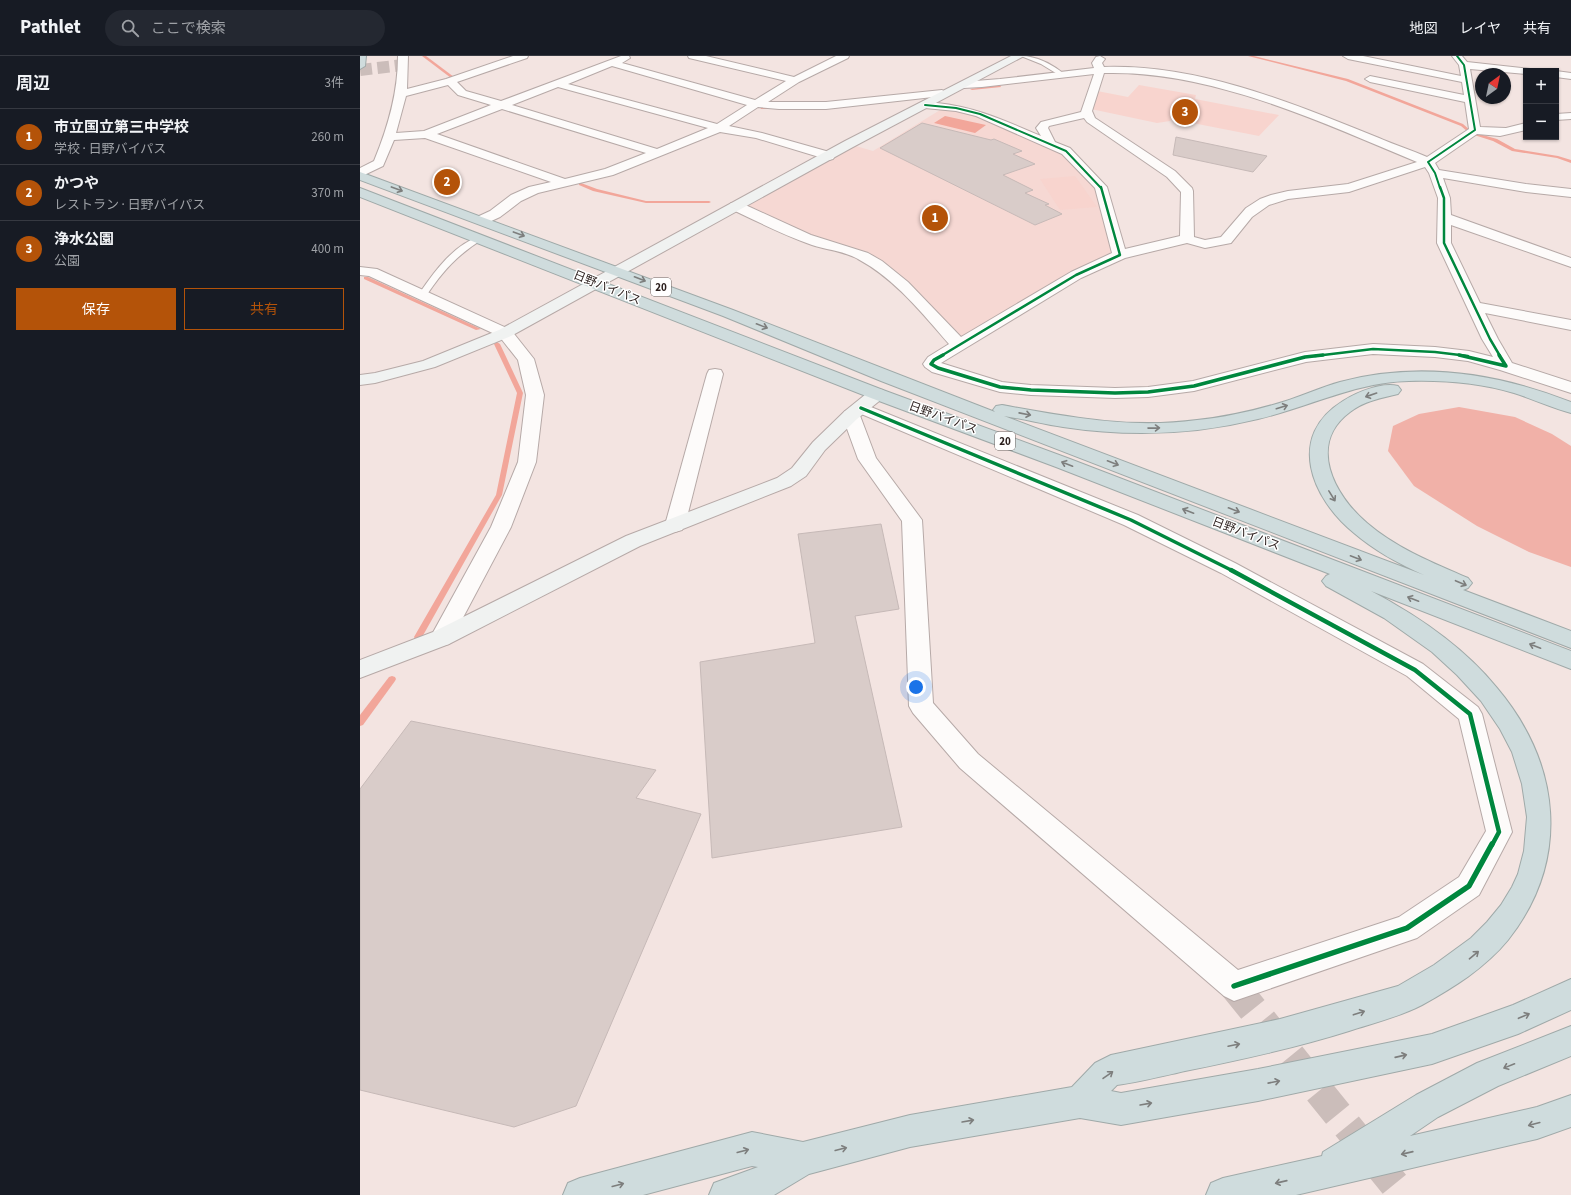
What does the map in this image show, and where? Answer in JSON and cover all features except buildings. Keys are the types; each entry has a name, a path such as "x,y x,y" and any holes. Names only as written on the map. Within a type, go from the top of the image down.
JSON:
{"highway":[{"path":"360,66 361,56"},
{"name":"日野バイパス","path":"360,176 482,220 788,336 887,378 959,404 1571,640"},
{"name":"日野バイパス","path":"360,192 594,283 863,406 1063,463 1571,660"},
{"path":"959,404 1101,427 1134,428 1195,426 1226,422 1256,415 1354,384 1401,376 1434,375 1489,382 1518,389 1571,408"},
{"path":"1518,620 1484,593 1418,564 1370,535 1348,517 1335,500 1325,483 1318,459 1318,442 1327,424 1335,415 1354,402 1382,391 1417,386 1454,387 1490,392 1537,406 1571,421"},
{"path":"1080,1102 1109,1072 1322,1025 1400,1000 1461,966 1486,945 1516,908 1530,878 1538,847 1540,830 1538,798 1523,748 1495,701 1469,672 1431,638 1381,606 1336,583 1294,552"},
{"path":"726,1195 760,1184 803,1159 910,1132 1080,1102 1121,1109 1258,1085 1391,1059 1432,1049 1518,1018 1571,994"},
{"path":"1321,1173 1427,1106 1488,1074 1571,1041"},
{"path":"1223,1195 1537,1123 1571,1111"},
{"path":"580,1195 752,1149 803,1159"}],"street":[{"path":"360,173 380,163 391,137 403,75 403,56"},
{"path":"400,94 450,81 523,56"},
{"path":"391,137 426,134 630,56"},
{"path":"693,56 795,80"},
{"path":"482,220 495,214 525,194 545,186 565,183 608,172 719,128 795,80 844,56"},
{"path":"360,380 375,378 429,364 505,333 736,206 1019,56"},
{"path":"1102,56 1097,63 1100,71 1086,111 1087,114 1091,120 1171,174 1187,192 1187,239"},
{"path":"1348,56 1467,80"},
{"path":"1457,56 1464,65 1475,130"},
{"path":"818,59 830,62"},
{"path":"611,63 756,104 775,106 820,106 949,92"},
{"path":"1464,65 1524,68"},
{"path":"963,85 978,85 1061,74 1113,70 1196,79 1227,87 1341,126 1408,153 1431,168 1444,198 1444,243 1476,307 1490,339 1506,366"},
{"path":"1559,74 1571,76"},
{"path":"1370,79 1470,100"},
{"path":"450,81 462,93 659,153"},
{"path":"557,84 719,128 758,135 829,156"},
{"path":"925,105 956,108 980,114 1066,151 1101,187 1120,255"},
{"path":"1049,144 1048,138 1042,128 1045,124 1087,114"},
{"path":"1559,117 1571,116"},
{"path":"1475,130 1496,134 1513,131 1523,127"},
{"path":"1431,168 1475,130"},
{"path":"426,134 565,183"},
{"path":"1571,193 1519,187 1431,168 1403,169 1349,188 1289,195 1267,201 1252,208 1226,240 1205,244 1187,239 1120,255 1076,275 934,360 931,364 938,368 1000,387 1084,393 1148,392 1194,386 1305,357 1373,349 1435,352 1468,356 1506,366 1571,388"},
{"path":"736,206 784,229 862,256 895,278 927,309 959,345"},
{"path":"1445,218 1571,263"},
{"path":"360,271 372,272 423,294 505,333 526,359 535,395 527,462 501,527 440,638"},
{"path":"1476,307 1571,325"},
{"path":"676,525 715,374"},
{"path":"1530,374 1546,374 1571,380"},
{"path":"863,406 1131,520 1228,568 1415,670 1470,714 1476,736 1499,832 1469,886 1407,928 1234,986 969,761 921,706 912,520 867,459 863,406"},
{"path":"360,669 440,638 633,541 784,482 800,472 819,446 863,406"}],"lane":[{"path":"1023,56 1050,66 1061,74"},
{"path":"423,294 438,271 464,247 481,238"}],"shaded area":[{"path":"1139,85 1196,95 1195,99 1279,115 1259,136 1172,119 1170,121 1157,123 1091,109 1097,91 1128,97"},
{"path":"945,107 980,114 1066,151 1101,187 1120,255 959,345 927,309 862,256 736,206 849,144 873,151"},
{"path":"945,116 986,125 975,133 934,123"},
{"path":"1075,176 1097,207 1060,210 1040,179"},
{"path":"1459,407 1515,417 1552,434 1571,446 1571,567 1529,552 1477,526 1414,486 1388,451 1393,426 1419,414"}],"waterway":[{"path":"424,56 452,77"},
{"path":"1250,56 1347,80 1462,125 1469,131"},
{"path":"972,89 1000,86"},
{"path":"761,108 780,108"},
{"path":"1472,133 1495,140 1514,150 1558,157 1571,162"},
{"path":"581,184 595,190 646,202 709,202"},
{"path":"366,278 478,329"},
{"path":"418,637 499,495 520,393 497,344"},
{"path":"360,722 392,679"}],"tunnel":[{"path":"360,70 403,65"},
{"path":"1234,986 1403,1195"}],"cycle path":[{"path":"925,105 956,108 980,114 1066,151 1101,187 1120,255 1076,275 934,360 931,364 938,368 1000,387 1031,390 1115,393 1148,392 1194,386 1305,357 1373,349 1435,352 1469,356 1506,366 1490,339 1444,243 1444,198 1435,173 1428,162 1475,130 1464,65 1457,56"},
{"path":"861,408 1131,520 1228,568 1415,670 1470,714 1499,832 1469,886 1407,928 1234,986"}],"place":[{"name":"浄水公園","path":"1185,112"},
{"name":"かつや","path":"447,182"},
{"name":"市立国立第三中学校","path":"935,218"}]}
